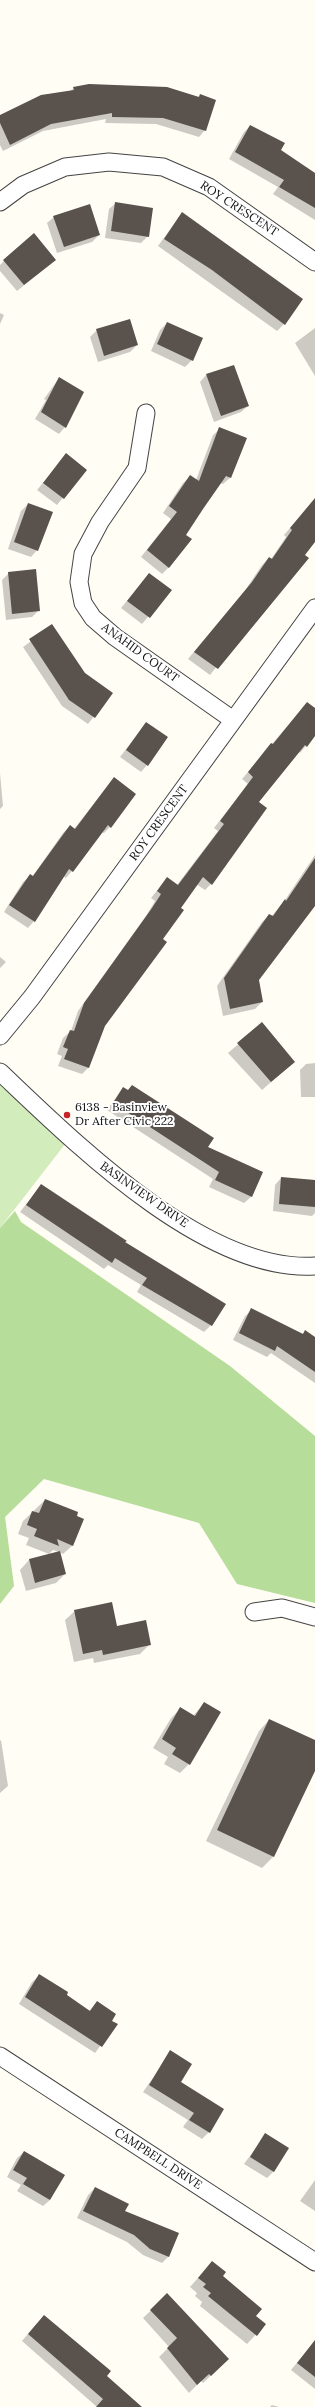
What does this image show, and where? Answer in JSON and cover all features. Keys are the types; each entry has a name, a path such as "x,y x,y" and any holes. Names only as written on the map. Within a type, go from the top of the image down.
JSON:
{"street":[{"name":"ROY CRESCENT","path":"0,202 23,185 65,168 109,162 163,167 209,187 315,262"},
{"name":"ANAHID COURT","path":"146,413 137,468 100,522 83,554 79,582 83,602 93,618 115,637 233,720"},
{"name":"ROY CRESCENT","path":"0,1036 32,997 315,608"},
{"name":"BASINVIEW DRIVE","path":"0,1072 95,1161 207,1238 235,1252 268,1263 315,1266"},
{"path":"254,1612 282,1608 315,1617"},
{"name":"CAMPBELL DRIVE","path":"0,2056 315,2262"}],"green space":[{"path":"0,1077 69,1139 0,1228"},
{"path":"15,1211 21,1222 230,1366 315,1436 315,1603 237,1584 199,1523 44,1479 5,1517 14,1586 0,1604 0,1228"}],"building":[{"path":"89,84 167,87 199,97 200,94 216,100 206,131 163,118 112,117 112,113 51,124 10,145 0,123 0,115 41,95 74,90 73,87"},
{"path":"250,125 285,143 281,150 315,173 315,208 279,187 284,180 235,152"},
{"path":"115,202 153,208 149,237 111,231"},
{"path":"90,204 100,235 64,247 53,216"},
{"path":"182,212 303,299 285,325 212,270 164,239"},
{"path":"34,233 56,260 24,285 3,260"},
{"path":"130,319 138,345 104,356 96,329"},
{"path":"167,322 203,338 193,361 157,344"},
{"path":"234,365 249,406 221,416 206,374"},
{"path":"59,377 84,392 66,428 41,412"},
{"path":"219,427 247,438 231,478 226,476 203,509 186,535 192,539 169,568 147,550 177,512 169,506 190,475 199,481"},
{"path":"66,453 87,470 64,499 43,483"},
{"path":"315,498 315,542 305,555 309,558 218,669 194,652 252,582 269,557 272,559 292,530 290,528"},
{"path":"28,503 53,512 38,551 14,542"},
{"path":"36,569 40,611 12,614 8,572"},
{"path":"149,573 172,590 150,618 127,601"},
{"path":"52,624 85,673 113,693 95,718 69,700 29,639"},
{"path":"307,702 315,708 315,736 307,747 305,745 259,802 267,808 212,885 203,877 181,908 184,910 163,939 167,942 105,1026 89,1068 64,1059 68,1049 63,1047 70,1030 74,1031 84,1003 152,908 161,894 157,891 167,877 178,885 224,824 220,821 253,777 248,772"},
{"path":"146,722 168,737 148,766 126,750"},
{"path":"114,777 136,794 111,828 108,825 73,872 69,869 35,922 9,905 30,874 33,876 70,825 75,829"},
{"path":"315,858 315,906 259,980 263,1002 230,1009 224,978 269,914 273,916 285,899 286,901"},
{"path":"262,1022 295,1062 271,1082 237,1043"},
{"path":"132,1085 214,1138 208,1147 263,1172 252,1197 215,1180 219,1172 113,1103 123,1087 128,1090"},
{"path":"281,1177 315,1180 315,1207 279,1204"},
{"path":"41,1184 127,1241 125,1242 226,1304 212,1326 142,1285 147,1278 115,1258 112,1263 26,1205"},
{"path":"251,1308 303,1334 305,1330 315,1337 315,1372 277,1346 275,1351 239,1333"},
{"path":"45,1499 78,1512 77,1516 84,1519 73,1546 57,1539 59,1546 34,1536 37,1529 27,1525 32,1511 39,1513"},
{"path":"60,1551 66,1574 35,1583 29,1559"},
{"path":"112,1602 117,1626 146,1620 151,1645 103,1655 102,1650 83,1654 74,1610"},
{"path":"204,1702 221,1712 190,1765 172,1754 176,1748 162,1739 180,1707 195,1716"},
{"path":"269,1719 315,1740 315,1771 274,1857 217,1830"},
{"path":"39,1974 68,1992 67,1995 90,2011 97,2001 116,2014 112,2021 118,2024 102,2047 25,1997"},
{"path":"170,2050 192,2064 181,2082 224,2109 210,2133 189,2120 194,2113 149,2085"},
{"path":"265,2133 289,2148 274,2172 250,2157"},
{"path":"24,2151 65,2175 50,2200 23,2184 27,2178 13,2170"},
{"path":"95,2187 129,2204 125,2211 179,2233 169,2257 150,2249 134,2235 83,2211"},
{"path":"212,2261 226,2272 223,2276 262,2309 256,2316 266,2324 257,2336 208,2296 211,2293 203,2287 206,2284 198,2278"},
{"path":"167,2293 229,2359 211,2376 209,2374 197,2385 167,2348 177,2338 150,2310"},
{"path":"44,2315 111,2371 107,2376 142,2407 96,2407 103,2399 28,2334"},
{"path":"315,2340 315,2377 297,2363"}],"place":[{"name":"6138 - Basinview Dr After Civic 222","path":"67,1115"}]}
